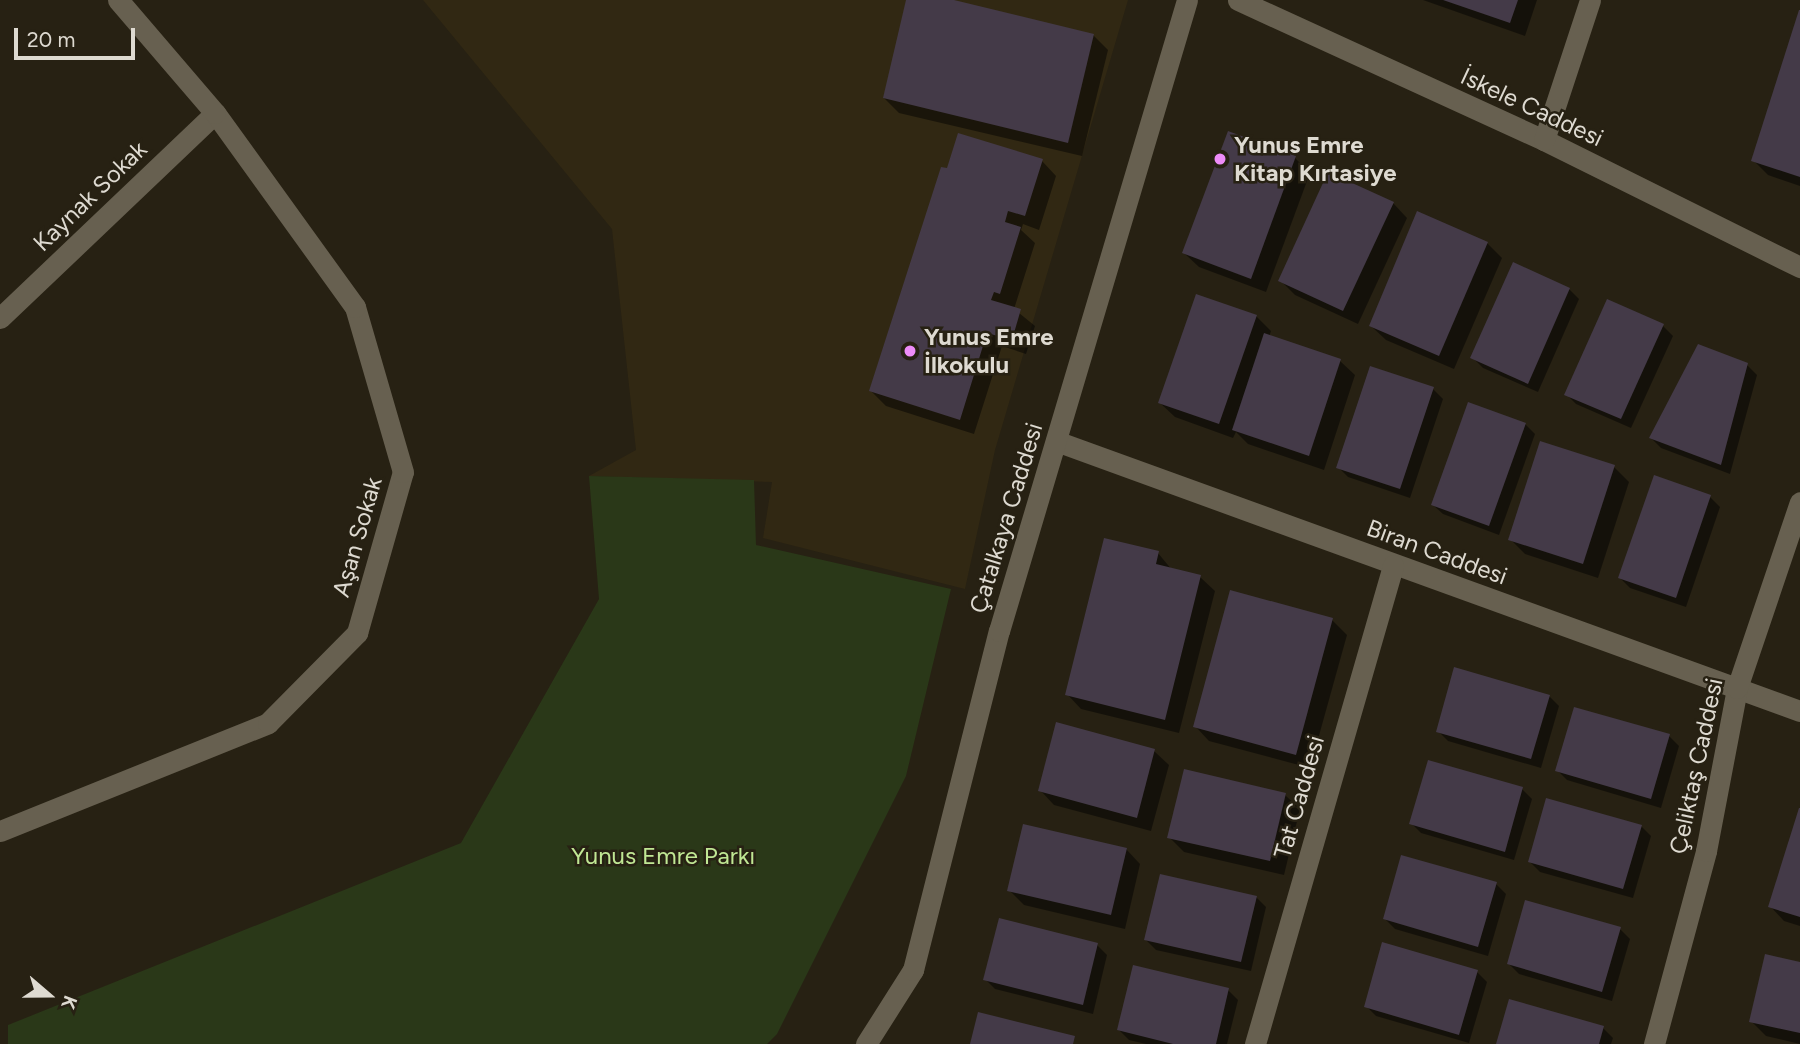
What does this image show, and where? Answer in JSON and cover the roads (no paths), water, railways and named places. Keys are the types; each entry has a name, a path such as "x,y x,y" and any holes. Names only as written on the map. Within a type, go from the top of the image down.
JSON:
{"street":[{"name":"Aşan Sokak","path":"0,831 268,723 357,633 403,472 355,307 215,113 118,0"},
{"name":"Çatalkaya Caddesi","path":"866,1044 913,970 999,631 1187,0"},
{"name":"İskele Caddesi","path":"1238,0 1544,141 1800,267"},
{"path":"1544,141 1590,0"},
{"name":"Kaynak Sokak","path":"0,318 215,113"},
{"name":"Biran Caddesi","path":"1056,441 1800,711"},
{"name":"Çeliktaş Caddesi","path":"1654,1044 1706,851 1737,688 1800,502"},
{"name":"Tat Caddesi","path":"1255,1044 1393,565"}],"place":[{"name":"Yunus Emre Kitap Kırtasiye","path":"1220,159"},
{"name":"Yunus Emre İlkokulu","path":"910,351"}],"park label":[{"name":"Yunus Emre Parkı","path":"663,856"}]}
